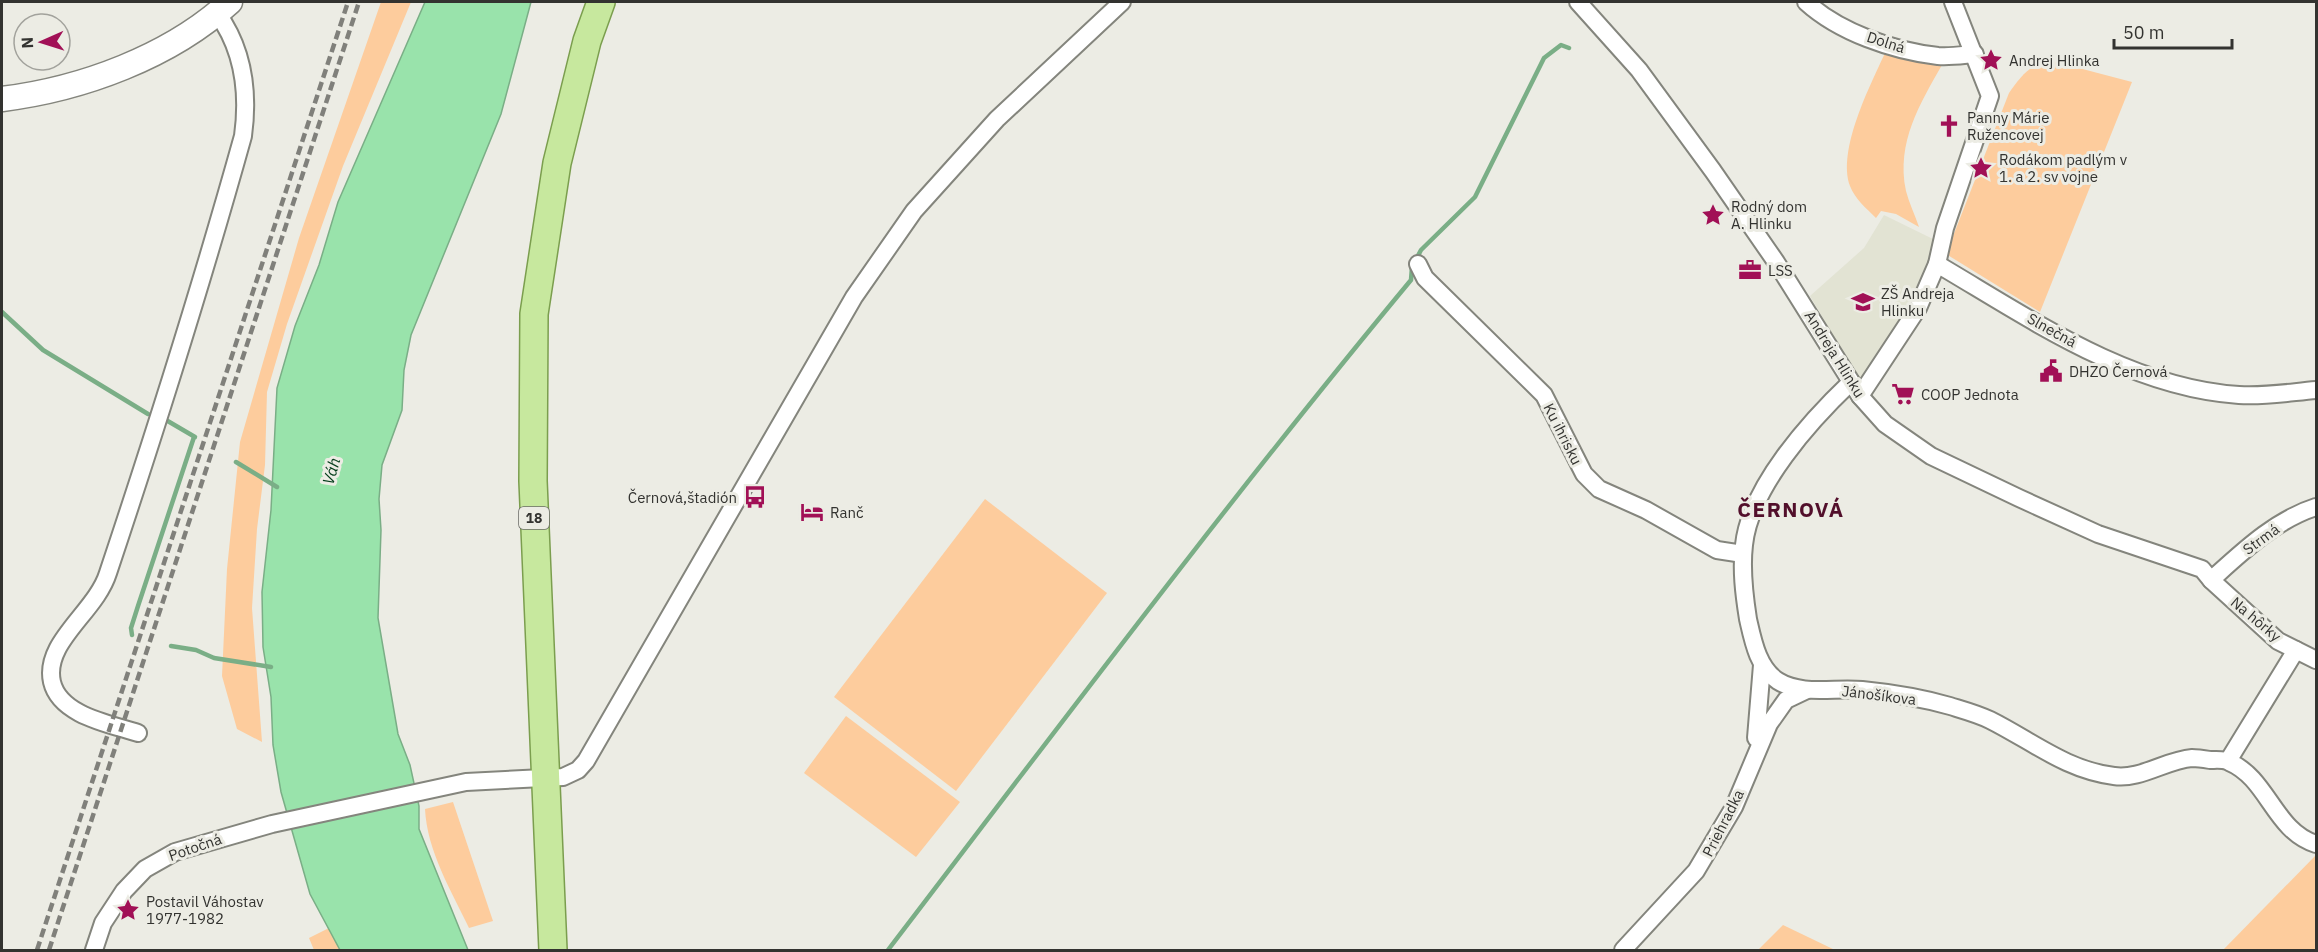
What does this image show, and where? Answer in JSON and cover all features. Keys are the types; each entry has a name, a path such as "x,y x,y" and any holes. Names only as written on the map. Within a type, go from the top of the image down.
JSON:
{"main road":[{"name":"18","path":"552,951 532,481 534,314 557,163 587,41 601,2"}],"street":[{"name":"Potočná","path":"94,951 103,923 124,891 145,869 175,852 272,824 420,791 466,782 513,777 546,779 563,777 578,770 586,761 854,297 914,211 997,119 1122,2"},
{"name":"Andreja Hlinku","path":"1578,2 1639,70 1713,171 1776,262 1856,389 1885,424 1931,456 2098,534 2206,574"},
{"name":"Dolná","path":"1806,2 1817,12 1850,30 1892,46 1939,56 1975,54"},
{"path":"1751,763 1759,719 1761,664 1751,632 1742,588 1744,542 1756,505 1777,465 1819,412 1856,389 1918,308 1937,264 1945,228 1990,96 1975,54 1960,25 1953,2"},
{"path":"2,99 69,84 121,67 171,43 223,7 243,71 246,113 243,136 162,406 105,582 91,606 61,642 50,669 52,684 60,699 75,710 138,733"},
{"name":"Ku ihrisku","path":"1418,264 1425,278 1544,395 1584,474 1599,489 1646,510 1718,550 1743,554"},
{"name":"Slnečná","path":"1937,264 2086,348 2145,374 2193,388 2240,395 2316,390"},
{"name":"Strmá","path":"2206,574 2270,530 2303,511 2316,507"},
{"name":"Na hôrky","path":"2206,574 2278,640 2316,660"},
{"path":"2296,650 2228,761 2248,775 2280,819 2303,840 2316,844"},
{"name":"Jánošíkova","path":"1761,664 1779,682 1807,690 1859,689 1902,695 1948,706 1989,720 2051,756 2083,770 2117,777 2190,758 2228,761"},
{"name":"Priehradka","path":"1623,951 1701,864 1734,807 1769,724 1786,700 1807,690"}],"shaded area":[{"path":"381,2 411,2 343,166 287,324 267,392 265,465 257,529 252,608 262,742 237,729 222,676 227,569 240,442 299,238"},
{"path":"1885,53 1943,63 1912,124 1904,156 1906,191 1919,227 1896,214 1881,211 1876,218 1852,191 1847,171 1851,137 1857,118"},
{"path":"2052,61 2132,82 2040,312 1946,254 2009,93 2032,67"},
{"name":"ZŠ Andreja Hlinku","path":"1884,215 1935,240 1910,308 1862,384 1810,296 1864,248"},
{"path":"985,499 1107,593 956,791 834,697"},
{"path":"846,716 960,802 916,857 804,773"},
{"path":"453,802 493,921 469,928 441,870 427,825 425,809"},
{"path":"2316,855 2316,950 2223,950"},
{"path":"1783,925 1835,950 1758,950"},
{"path":"331,927 345,950 314,950 309,938"}],"water":[{"name":"Váh","path":"425,2 531,2 501,114 411,335 404,370 402,410 382,465 379,499 381,530 378,618 398,734 410,765 419,806 419,829 468,950 340,950 310,894 281,792 273,745 271,697 263,647 262,592 271,510 277,388 295,326 319,265 338,202"}],"waterway":[{"path":"888,950 1211,528 1411,280 1412,267 1421,250 1475,197 1544,58 1561,45 1569,48"},
{"path":"2,312 43,350 148,414"},
{"path":"166,420 195,437"},
{"path":"132,635 131,628 194,437"},
{"path":"236,462 277,487"},
{"path":"171,646 196,650 214,658 271,667"}],"railway":[{"path":"37,950 348,2"},
{"path":"49,950 359,2"}],"place":[{"name":"Andrej Hlinka","path":"1991,60"},
{"name":"Panny Márie Ružencovej","path":"1949,126"},
{"name":"Rodákom padlým v 1. a 2. sv vojne","path":"1981,168"},
{"name":"Rodný dom A. Hlinku","path":"1713,215"},
{"name":"LSS","path":"1750,270"},
{"name":"ZŠ Andreja Hlinku","path":"1863,302"},
{"name":"DHZO Černová","path":"2051,371"},
{"name":"COOP Jednota","path":"1903,394"},
{"name":"Černová,štadión","path":"755,497"},
{"name":"Ranč","path":"812,512"},
{"name":"Postavil Váhostav 1977-1982","path":"128,910"}],"district":[{"name":"ČERNOVÁ","path":"1791,509"}]}
